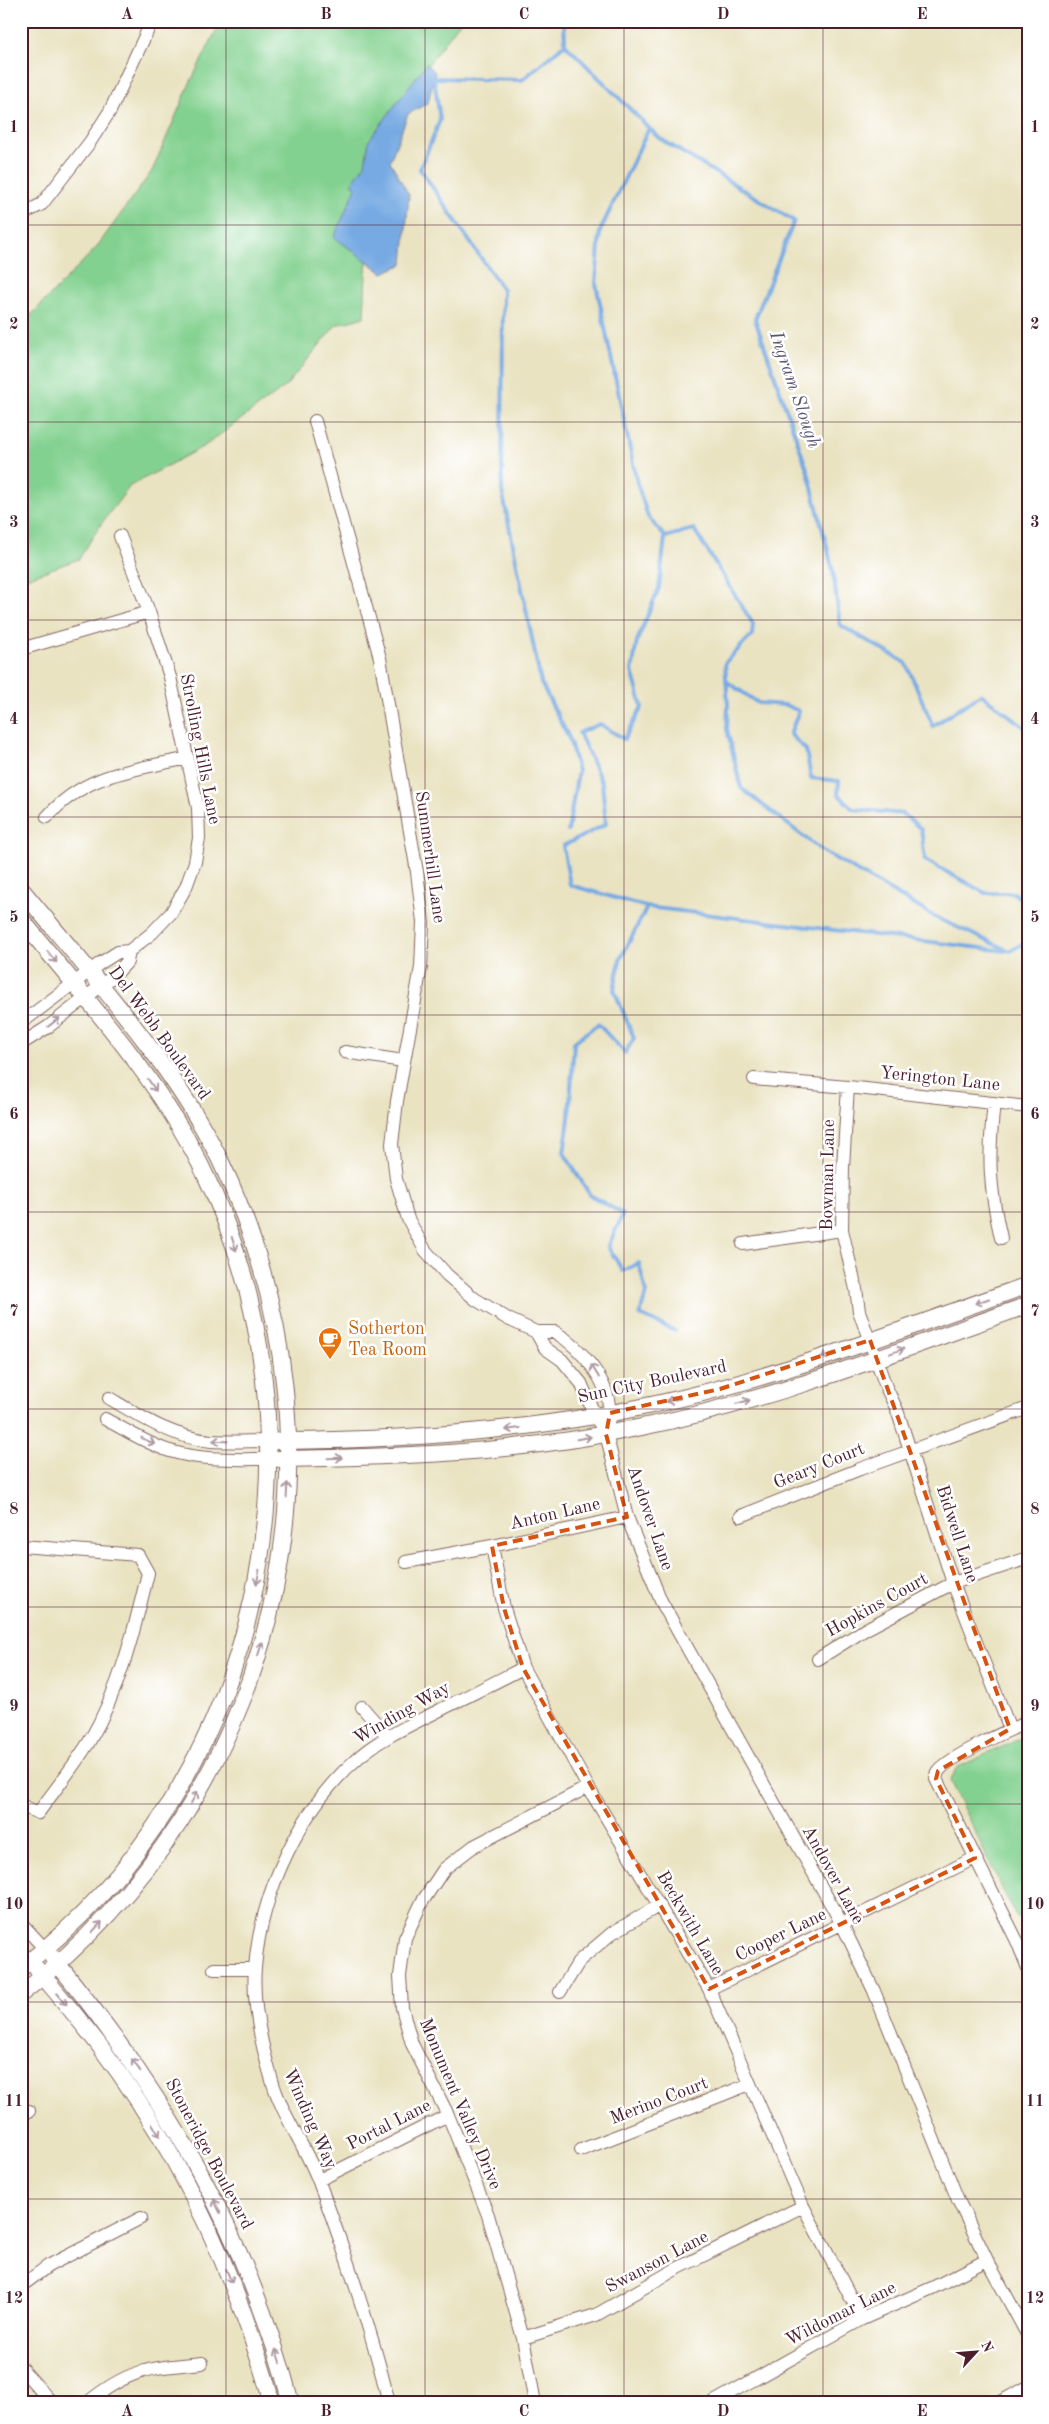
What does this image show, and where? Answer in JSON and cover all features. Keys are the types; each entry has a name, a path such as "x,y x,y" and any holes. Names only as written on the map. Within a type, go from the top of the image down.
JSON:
{"street":[{"path":"21,215 42,204 90,142 110,111 152,21"},
{"name":"Summerhill Lane","path":"315,421 380,658 417,872 423,922 421,967 403,1061 392,1144 396,1179 408,1219 425,1250 447,1275 475,1298 508,1319 536,1332 555,1332 584,1357 604,1388 602,1414 606,1434"},
{"name":"Strolling Hills Lane","path":"21,1023 89,972 118,952 129,951 152,932 171,913 186,886 195,862 199,838 198,808 170,677 150,612 120,536"},
{"path":"21,649 150,612"},
{"path":"47,817 62,800 86,784 112,774 188,758"},
{"name":"Del Webb Boulevard","path":"21,889 159,1061 185,1099 218,1157 232,1187 257,1254 278,1333 287,1402 288,1441 282,1543 273,1600 254,1668 231,1728 196,1795 157,1856 111,1912 44,1977 21,1994"},
{"name":"Del Webb Boulevard","path":"21,919 144,1072 168,1108 202,1167 227,1225 250,1298 264,1366 269,1441 263,1549 254,1597 236,1662 212,1723 179,1788 141,1846 97,1899 46,1949 24,1960"},
{"name":"Strolling Hills Lane","path":"21,1044 48,1027 100,986 126,962 129,951"},
{"path":"345,1052 403,1061"},
{"name":"Yerington Lane","path":"754,1079 848,1087 1028,1107"},
{"name":"Bowman Lane","path":"848,1087 843,1168 842,1230 856,1289 859,1311 873,1350"},
{"path":"994,1103 990,1142 991,1196 1000,1238"},
{"path":"742,1244 842,1230"},
{"name":"Sun City Boulevard","path":"269,1459 484,1451 532,1446 606,1434 726,1407 873,1350 1028,1285"},
{"name":"Sun City Boulevard","path":"269,1441 483,1432 602,1414 720,1389 873,1350 1028,1305"},
{"name":"Summerhill Lane","path":"536,1332 545,1348 558,1356 576,1376 602,1414"},
{"name":"Bidwell Lane","path":"873,1350 910,1450 954,1583 1010,1729"},
{"path":"109,1398 157,1426 192,1438 210,1441 269,1441"},
{"name":"Geary Court","path":"741,1516 910,1450 1028,1408"},
{"path":"105,1419 150,1443 189,1456 269,1459"},
{"name":"Andover Lane","path":"606,1434 627,1516 660,1601 842,1924 874,1990 958,2200 987,2260 1028,2336"},
{"name":"Anton Lane","path":"406,1562 492,1546 627,1516"},
{"path":"21,1546 138,1554 148,1573 131,1646 112,1695 89,1742 38,1813 21,1805"},
{"name":"Beckwith Lane","path":"492,1546 504,1608 523,1668 588,1787 660,1905 708,1989 803,2206 862,2319"},
{"name":"Hopkins Court","path":"818,1659 866,1629 954,1583 1028,1558"},
{"name":"Winding Way","path":"389,2403 375,2347 318,2180 271,2080 258,2025 254,1968 271,1894 288,1851 303,1822 343,1773 360,1757 388,1737 523,1668"},
{"path":"362,1707 388,1737"},
{"path":"1028,1722 1010,1729 949,1762 938,1771 936,1779 975,1858 1022,1939 1028,1968"},
{"name":"Monument Valley Drive","path":"535,2403 523,2338 488,2215 448,2115 412,2044 402,2008 400,1976 405,1938 422,1902 444,1869 474,1846 588,1787"},
{"name":"Cooper Lane","path":"708,1989 975,1858"},
{"path":"560,1992 580,1960 612,1933 660,1905"},
{"path":"21,1923 46,1949"},
{"name":"Stoneridge Boulevard","path":"46,1949 84,1993 145,2079 198,2169 247,2270 280,2359 291,2403"},
{"name":"Stoneridge Boulevard","path":"24,1960 44,1977 99,2045 131,2090 183,2178 227,2271 254,2342 272,2403"},
{"path":"214,1969 254,1968"},
{"name":"Merino Court","path":"581,2150 750,2084"},
{"name":"Portal Lane","path":"318,2180 448,2115"},
{"name":"Swanson Lane","path":"523,2338 596,2315 676,2270 803,2206"},
{"path":"21,2286 48,2266 140,2218"},
{"name":"Wildomar Lane","path":"712,2403 862,2319 932,2288 987,2260"},
{"path":"86,2403 109,2385 132,2373 159,2367 202,2362"},
{"path":"21,2368 52,2403"},
{"path":"998,2403 1028,2387"}],"highlighted area":[{"path":"870,1340 1010,1729 938,1771 936,1779 975,1858 709,1989 523,1668 504,1608 492,1546 627,1517 606,1434 610,1413 720,1389"}],"green space":[{"path":"221,21 461,21 427,66 380,155 366,271 364,317 336,325 286,386 206,445 130,486 101,524 79,559 21,580 21,322 33,313 96,248 152,171 190,83"},
{"path":"1028,1735 1028,1924 1019,1920 1011,1907 950,1781 958,1767"}],"water":[{"path":"426,64 435,72 428,103 408,114 390,161 409,195 403,264 383,273 334,237 356,188 352,183 365,164 369,140"}],"waterway":[{"name":"Ingram Slough","path":"564,21 565,44 659,138 794,221 755,319 808,472 833,571 840,625 906,663 933,726 981,694 1028,730"},
{"path":"565,44 522,80 434,78 440,120 420,169 503,290 502,491 541,683 569,738 578,771 568,831"},
{"path":"649,128 600,231 596,284 637,483 648,517 665,537 659,588 637,641 632,671 642,707 624,739 600,724 579,733 602,783 606,824 563,846 570,885 647,907 620,960 614,990 634,1038 625,1053 598,1024 574,1042 569,1118 564,1153 590,1195 623,1214 608,1247 623,1271 639,1263 646,1293 640,1315 675,1331"},
{"path":"665,537 694,529 753,624 752,635 725,663 728,705 727,729 741,788 821,850 937,918 1010,951 1028,941"},
{"path":"726,681 758,703 785,705 799,711 790,734 806,750 811,778 839,781 838,794 853,809 903,814 921,829 925,860 985,893 1014,893 1028,905"},
{"path":"647,907 1005,951"}],"place":[{"name":"Sotherton Tea Room","path":"330,1360"}]}
